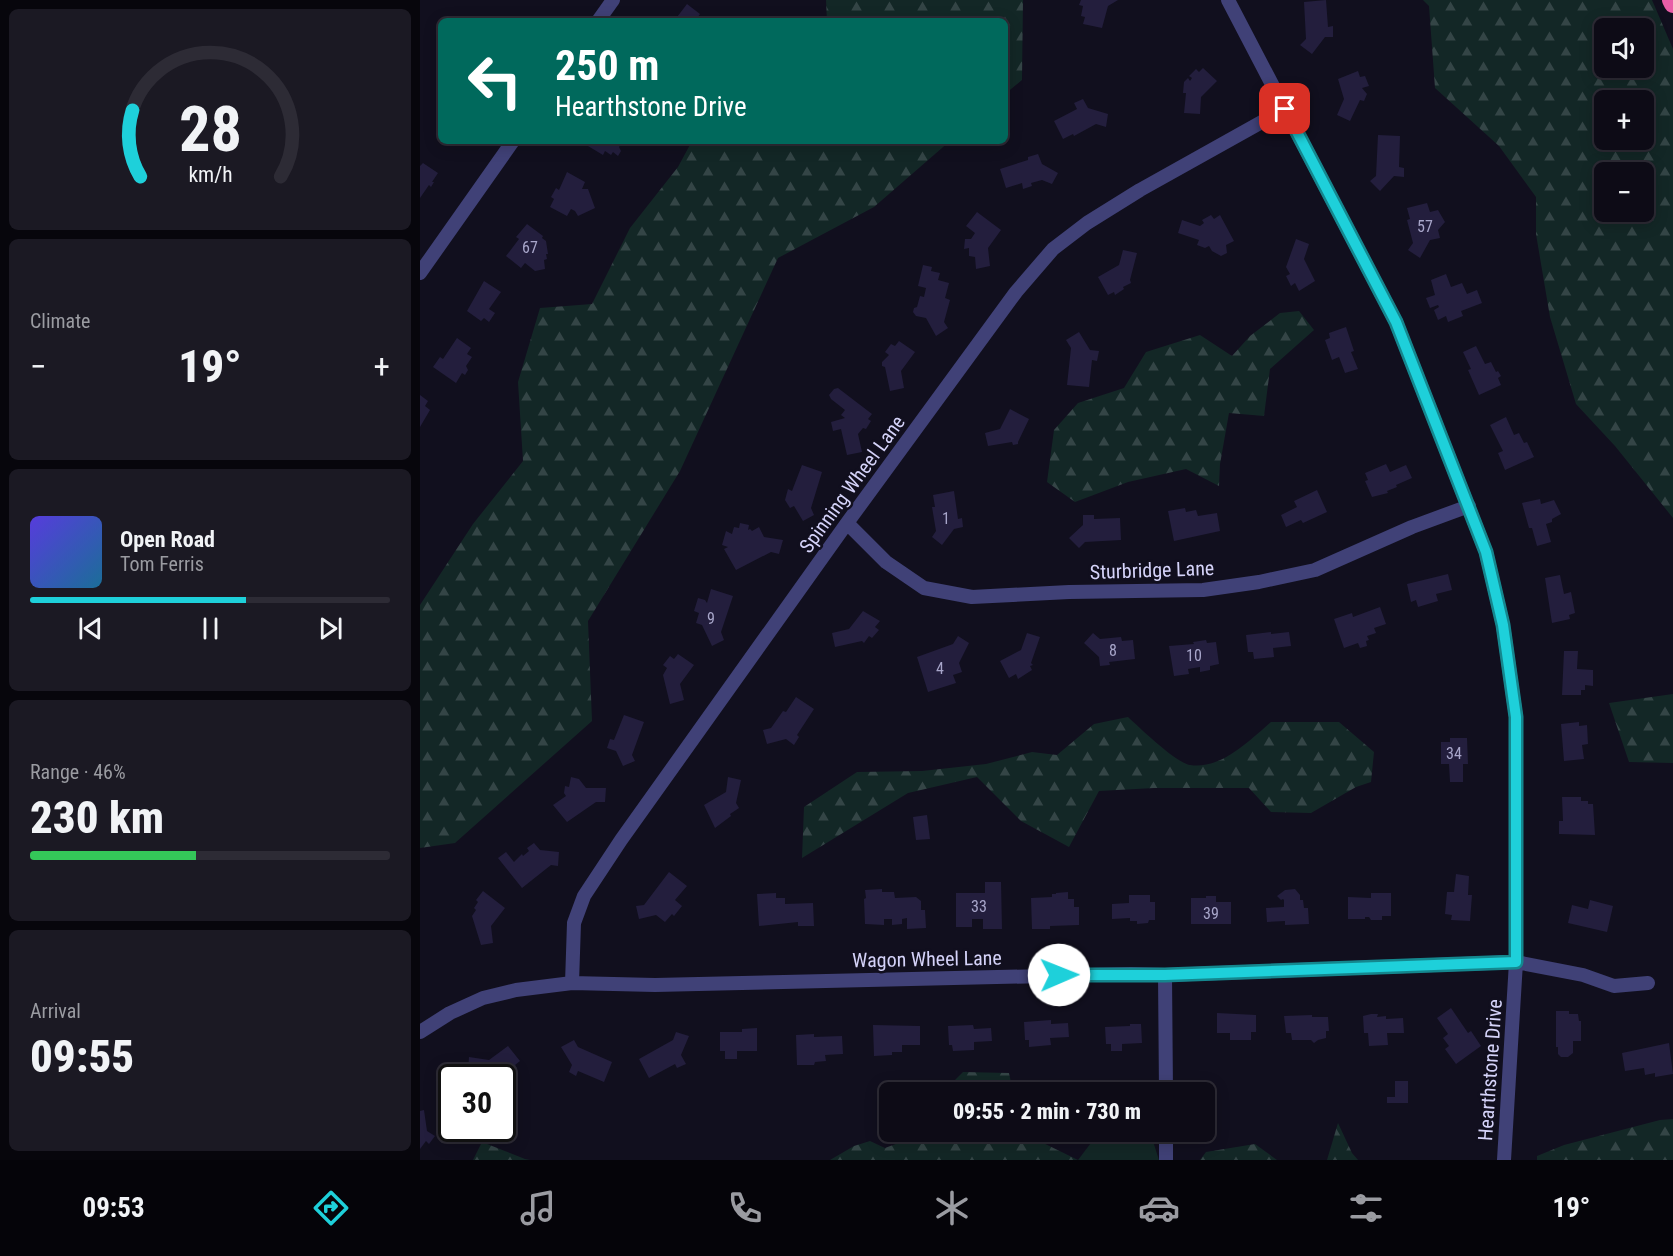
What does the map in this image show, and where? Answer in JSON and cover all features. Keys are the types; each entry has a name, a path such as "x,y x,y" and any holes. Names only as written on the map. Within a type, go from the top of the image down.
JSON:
{"highway":[{"path":"1671,0 1673,4"}],"street":[{"path":"600,18 613,0"},
{"name":"Hearthstone Drive","path":"1228,0 1396,322 1486,552 1503,625 1516,717 1516,962 1504,1160"},
{"name":"Spinning Wheel Lane","path":"572,983 574,924 584,896 621,840 847,523 1016,292 1053,249 1087,223 1140,190 1285,109"},
{"path":"420,273 511,144"},
{"name":"Sturbridge Lane","path":"847,523 886,562 924,588 972,597 1069,592 1203,590 1259,582 1315,570 1412,527 1469,506"},
{"name":"Wagon Wheel Lane","path":"420,1032 450,1013 483,998 516,990 572,983 667,985 1165,975 1516,962 1583,975 1614,986 1648,983"},
{"path":"1165,975 1166,1082"},
{"path":"1166,1142 1166,1160"}],"green space":[{"path":"826,0 1023,0 1022,80 1008,92 1008,18 827,18"},
{"path":"1423,0 1652,0 1673,49 1673,518 1615,446 1576,404 1550,317 1536,234 1536,197 1499,146 1435,88 1429,6"},
{"path":"690,144 947,144 874,207 778,258 680,471 588,621 592,721 455,843 420,848 420,605 473,524 523,461 518,382 540,308 592,304 630,228 678,167"},
{"path":"1299,311 1314,330 1270,369 1264,416 1229,413 1220,464 1219,486 1186,469 1128,482 1075,502 1047,482 1054,430 1078,403 1124,388 1146,352 1200,335 1232,356 1250,336 1280,313"},
{"path":"1673,694 1673,763 1629,762 1609,703"},
{"path":"1128,717 1176,758 1190,765 1213,763 1224,758 1244,745 1271,722 1339,722 1374,752 1371,782 1356,787 1311,813 1271,812 1249,788 1154,788 1099,791 1069,847 1021,821 977,777 908,793 802,858 804,807 857,772 922,771 986,764 1032,752 1057,755 1094,724"},
{"path":"963,1072 1009,1073 1011,1082 953,1082"},
{"path":"1673,1119 1673,1160 1537,1160 1537,1156 1564,1145 1660,1120"},
{"path":"1338,1123 1352,1153 1358,1160 1327,1160"},
{"path":"870,1141 885,1148 901,1142 1041,1142 1078,1160 830,1160 854,1146"},
{"path":"482,1142 530,1160 473,1160"},
{"path":"1092,1142 1153,1142 1159,1160 1078,1160"},
{"path":"1255,1144 1277,1160 1200,1160 1206,1152"}],"building":[{"path":"1081,0 1118,0 1108,6 1102,28 1083,24 1085,17 1081,16 1083,6 1079,5"},
{"path":"1326,0 1328,27 1333,26 1333,37 1325,37 1312,54 1300,45 1306,39 1304,2"},
{"path":"687,4 700,14 697,18 676,18"},
{"path":"1203,68 1217,81 1201,97 1200,114 1184,113 1186,93 1183,93 1184,82 1188,78 1190,81 1192,78 1189,76 1196,69 1199,72"},
{"path":"1358,71 1360,77 1365,76 1369,86 1362,88 1367,94 1364,101 1360,100 1350,121 1337,115 1344,99 1338,79"},
{"path":"1083,99 1088,108 1108,114 1106,127 1096,124 1074,136 1073,134 1063,139 1054,121 1077,109 1074,103"},
{"path":"1378,135 1400,136 1399,167 1404,168 1404,177 1394,176 1380,191 1370,181 1376,176"},
{"path":"589,144 621,144 619,147 621,151 618,156 613,152 611,155 605,151 603,155 588,146"},
{"path":"1038,154 1042,164 1058,173 1052,184 1042,180 1031,183 1032,186 1023,189 1022,183 1006,188 1000,169 1028,160 1028,157"},
{"path":"423,163 438,173 431,187 429,185 420,198 420,166"},
{"path":"567,172 585,182 582,189 588,189 595,208 578,216 571,209 567,216 550,207 554,199 551,197 556,188 559,190"},
{"path":"1427,203 1430,212 1438,210 1445,222 1438,230 1440,238 1430,240 1420,258 1408,250 1413,243 1407,220 1410,219 1407,208"},
{"path":"977,212 1001,230 988,248 990,266 976,269 975,257 969,256 969,248 964,249 965,239 971,239 975,233 966,226"},
{"path":"1211,215 1214,219 1220,215 1234,241 1226,245 1227,253 1221,256 1212,251 1209,246 1205,248 1197,245 1199,240 1178,233 1182,220 1200,226 1204,223 1202,220"},
{"path":"527,224 546,241 548,254 546,254 547,259 544,260 545,269 535,271 525,263 521,268 506,256 519,239 516,237"},
{"path":"1296,239 1309,244 1304,259 1315,281 1299,291 1295,283 1291,286 1286,276 1290,274 1286,267"},
{"path":"1123,250 1137,253 1131,283 1115,295 1114,292 1108,295 1098,277 1119,265"},
{"path":"923,265 932,267 931,271 940,273 938,280 949,283 945,298 950,300 944,322 948,328 936,336 926,318 916,316 913,312 920,296 924,297 926,288 918,286"},
{"path":"1446,274 1451,287 1462,283 1467,294 1477,290 1482,303 1461,311 1463,316 1448,322 1446,316 1438,320 1434,310 1439,307 1438,305 1430,308 1426,298 1435,295 1431,280"},
{"path":"484,281 501,292 489,309 495,313 489,322 484,318 481,321 467,311"},
{"path":"1346,327 1354,351 1351,352 1358,369 1345,373 1339,357 1332,360 1325,340 1330,338 1329,333"},
{"path":"1079,332 1090,350 1099,351 1097,361 1092,360 1089,387 1067,385 1071,348 1066,340"},
{"path":"457,338 471,348 467,354 472,357 466,366 468,370 465,375 462,373 456,383 433,367 440,357 443,359"},
{"path":"899,341 915,352 901,371 904,388 890,391 882,362 889,355 885,352 891,344 895,346"},
{"path":"1476,346 1485,364 1491,362 1501,376 1498,378 1501,385 1479,395 1463,352"},
{"path":"838,388 872,414 868,419 871,421 866,429 863,428 858,434 862,452 847,455 841,429 833,431 831,422 845,418 841,415 845,410 829,395"},
{"path":"420,395 428,401 425,406 430,410 420,427"},
{"path":"1010,409 1029,419 1018,444 1013,445 1012,442 988,446 985,433 1000,429"},
{"path":"1506,417 1514,435 1519,433 1524,443 1527,442 1534,457 1505,470 1498,453 1503,451 1490,425"},
{"path":"1386,464 1390,472 1406,465 1412,478 1396,485 1397,487 1387,491 1388,493 1372,497 1365,481 1368,480 1365,473"},
{"path":"802,465 822,472 811,508 814,515 803,521 794,506 790,508 785,500 788,489 792,491"},
{"path":"1317,490 1327,512 1303,523 1301,520 1286,527 1281,515 1297,507 1294,501"},
{"path":"954,491 958,519 962,518 963,527 954,529 942,545 932,537 936,531 932,507 935,507 933,495"},
{"path":"1540,499 1541,504 1554,500 1561,514 1546,524 1551,542 1537,546 1522,503"},
{"path":"1185,508 1186,512 1196,510 1198,516 1217,513 1220,531 1174,541 1168,511"},
{"path":"1083,515 1094,515 1094,519 1120,518 1121,540 1085,542 1079,548 1069,538 1083,525"},
{"path":"740,523 749,525 748,530 752,531 759,527 764,537 783,540 779,554 771,552 736,570 724,549 728,547 722,545 726,531 732,534 734,527 739,528"},
{"path":"1448,574 1452,590 1436,594 1438,601 1418,607 1416,600 1411,602 1407,584"},
{"path":"1560,575 1564,594 1571,592 1575,613 1569,615 1570,619 1552,623 1545,578"},
{"path":"711,589 733,596 721,632 724,640 712,646 702,625 696,623 699,613 694,611 698,598 707,603"},
{"path":"1380,607 1386,624 1374,628 1376,633 1367,636 1369,640 1366,641 1367,646 1360,648 1358,643 1344,648 1334,619 1352,613 1353,617"},
{"path":"863,611 880,621 875,627 879,630 872,638 869,636 864,643 862,641 835,647 832,633 849,629"},
{"path":"1271,632 1271,634 1289,632 1291,646 1273,648 1274,657 1254,659 1253,652 1248,652 1246,635"},
{"path":"1027,633 1040,637 1031,663 1033,665 1030,666 1032,670 1018,679 1016,674 1009,678 1000,661 1021,650"},
{"path":"1093,633 1100,639 1121,637 1122,641 1133,640 1135,659 1109,662 1110,665 1100,666 1099,657 1084,643"},
{"path":"958,636 969,643 959,663 962,672 953,675 956,683 928,692 917,657 953,644"},
{"path":"1206,640 1207,643 1216,642 1219,664 1210,666 1210,670 1200,672 1200,667 1188,669 1189,674 1174,676 1169,646 1194,644 1193,642"},
{"path":"1564,651 1578,651 1577,669 1593,670 1593,686 1585,685 1585,690 1581,690 1581,695 1562,695"},
{"path":"678,654 694,665 680,684 684,700 670,704 663,675 667,668 663,665 670,656 674,659"},
{"path":"796,697 814,709 797,735 799,737 794,745 786,739 767,744 763,730 771,728"},
{"path":"624,715 644,722 632,755 635,761 623,766 616,751 607,748 610,739 614,740"},
{"path":"1579,722 1579,726 1587,725 1588,744 1582,745 1584,759 1564,761 1561,724"},
{"path":"1450,738 1467,738 1468,764 1463,764 1463,782 1450,782 1449,764 1441,764 1441,742 1450,742"},
{"path":"571,777 579,779 586,788 606,788 605,802 596,802 567,822 553,805 566,796 565,786 569,787"},
{"path":"728,777 741,780 736,803 739,808 715,828 704,805 726,792"},
{"path":"1562,797 1581,797 1581,801 1593,804 1595,835 1559,834 1559,821 1563,821"},
{"path":"927,815 930,839 916,840 913,817"},
{"path":"534,843 540,850 559,852 558,866 551,865 522,888 498,858 506,852 514,862 529,851 527,848"},
{"path":"669,872 687,886 675,900 682,906 665,922 656,915 639,919 636,906 644,905"},
{"path":"1456,874 1469,876 1468,895 1472,895 1470,921 1451,920 1452,915 1445,914 1447,892 1454,892"},
{"path":"985,882 1001,882 1002,929 983,929 983,919 972,919 972,927 956,927 956,893 985,893"},
{"path":"882,889 882,892 894,892 895,898 916,897 921,901 921,910 925,910 926,928 907,929 907,918 902,919 902,924 892,925 892,919 884,919 884,925 865,924 865,890"},
{"path":"1295,889 1300,895 1300,900 1303,900 1304,908 1308,908 1309,924 1285,925 1285,921 1267,922 1266,908 1284,907 1284,900 1277,896 1285,890"},
{"path":"483,891 505,908 491,926 493,943 481,945 472,916 478,902 476,900"},
{"path":"1068,892 1068,899 1074,899 1074,907 1079,907 1079,925 1032,929 1031,898 1052,897 1052,894"},
{"path":"776,893 776,898 785,898 785,904 813,903 814,926 798,926 798,922 759,926 757,894"},
{"path":"1371,893 1391,893 1391,916 1382,916 1382,920 1371,920 1369,917 1348,919 1348,897 1371,898"},
{"path":"1129,895 1150,895 1150,902 1155,902 1155,920 1137,924 1137,921 1130,921 1130,918 1112,919 1112,904 1129,903"},
{"path":"1206,896 1216,896 1216,902 1231,902 1231,924 1191,924 1191,898 1206,898"},
{"path":"1590,900 1613,906 1607,932 1568,923 1572,905 1588,909"},
{"path":"1451,1008 1468,1033 1471,1031 1481,1046 1456,1064 1445,1049 1449,1046 1443,1038 1448,1034 1437,1018"},
{"path":"1556,1011 1578,1014 1579,1021 1581,1021 1581,1041 1573,1041 1573,1053 1568,1057 1561,1057 1556,1047"},
{"path":"1217,1013 1256,1015 1256,1032 1251,1032 1251,1040 1230,1040 1230,1033 1217,1033"},
{"path":"1378,1014 1377,1017 1386,1016 1386,1019 1403,1018 1404,1033 1387,1033 1388,1045 1369,1046 1368,1033 1364,1033 1363,1016"},
{"path":"1312,1015 1312,1017 1328,1017 1329,1031 1326,1031 1326,1038 1314,1043 1311,1040 1292,1040 1291,1033 1286,1033 1284,1016"},
{"path":"1051,1020 1051,1024 1068,1023 1069,1037 1050,1038 1051,1045 1029,1047 1029,1040 1025,1040 1024,1022"},
{"path":"1130,1024 1141,1024 1142,1043 1122,1044 1122,1051 1111,1051 1111,1044 1106,1044 1105,1027 1130,1026"},
{"path":"873,1025 920,1026 920,1045 902,1045 902,1052 874,1056"},
{"path":"973,1025 974,1029 991,1028 992,1041 974,1042 974,1050 953,1051 952,1045 949,1045 948,1026"},
{"path":"757,1028 757,1051 737,1051 737,1059 725,1059 725,1051 720,1051 720,1032 742,1032 742,1029"},
{"path":"676,1032 689,1036 681,1055 686,1064 677,1068 675,1064 649,1078 639,1059 673,1040"},
{"path":"814,1034 814,1037 842,1036 843,1054 825,1055 826,1061 815,1062 814,1065 797,1065 796,1035"},
{"path":"574,1040 578,1047 612,1062 604,1082 578,1071 576,1076 569,1072 572,1065 561,1047"},
{"path":"1669,1043 1673,1074 1655,1077 1655,1073 1645,1075 1644,1068 1625,1071 1622,1053"},
{"path":"508,1046 520,1061 516,1064 469,1064 469,1057 489,1060"},
{"path":"1395,1081 1408,1081 1408,1103 1387,1103 1387,1097 1395,1097"},
{"path":"424,1110 427,1131 435,1136 429,1144 426,1141 420,1149 420,1111"}],"route":[{"path":"1059,975 1165,975 1516,962 1516,717 1503,625 1486,552 1396,322 1285,109"}]}
